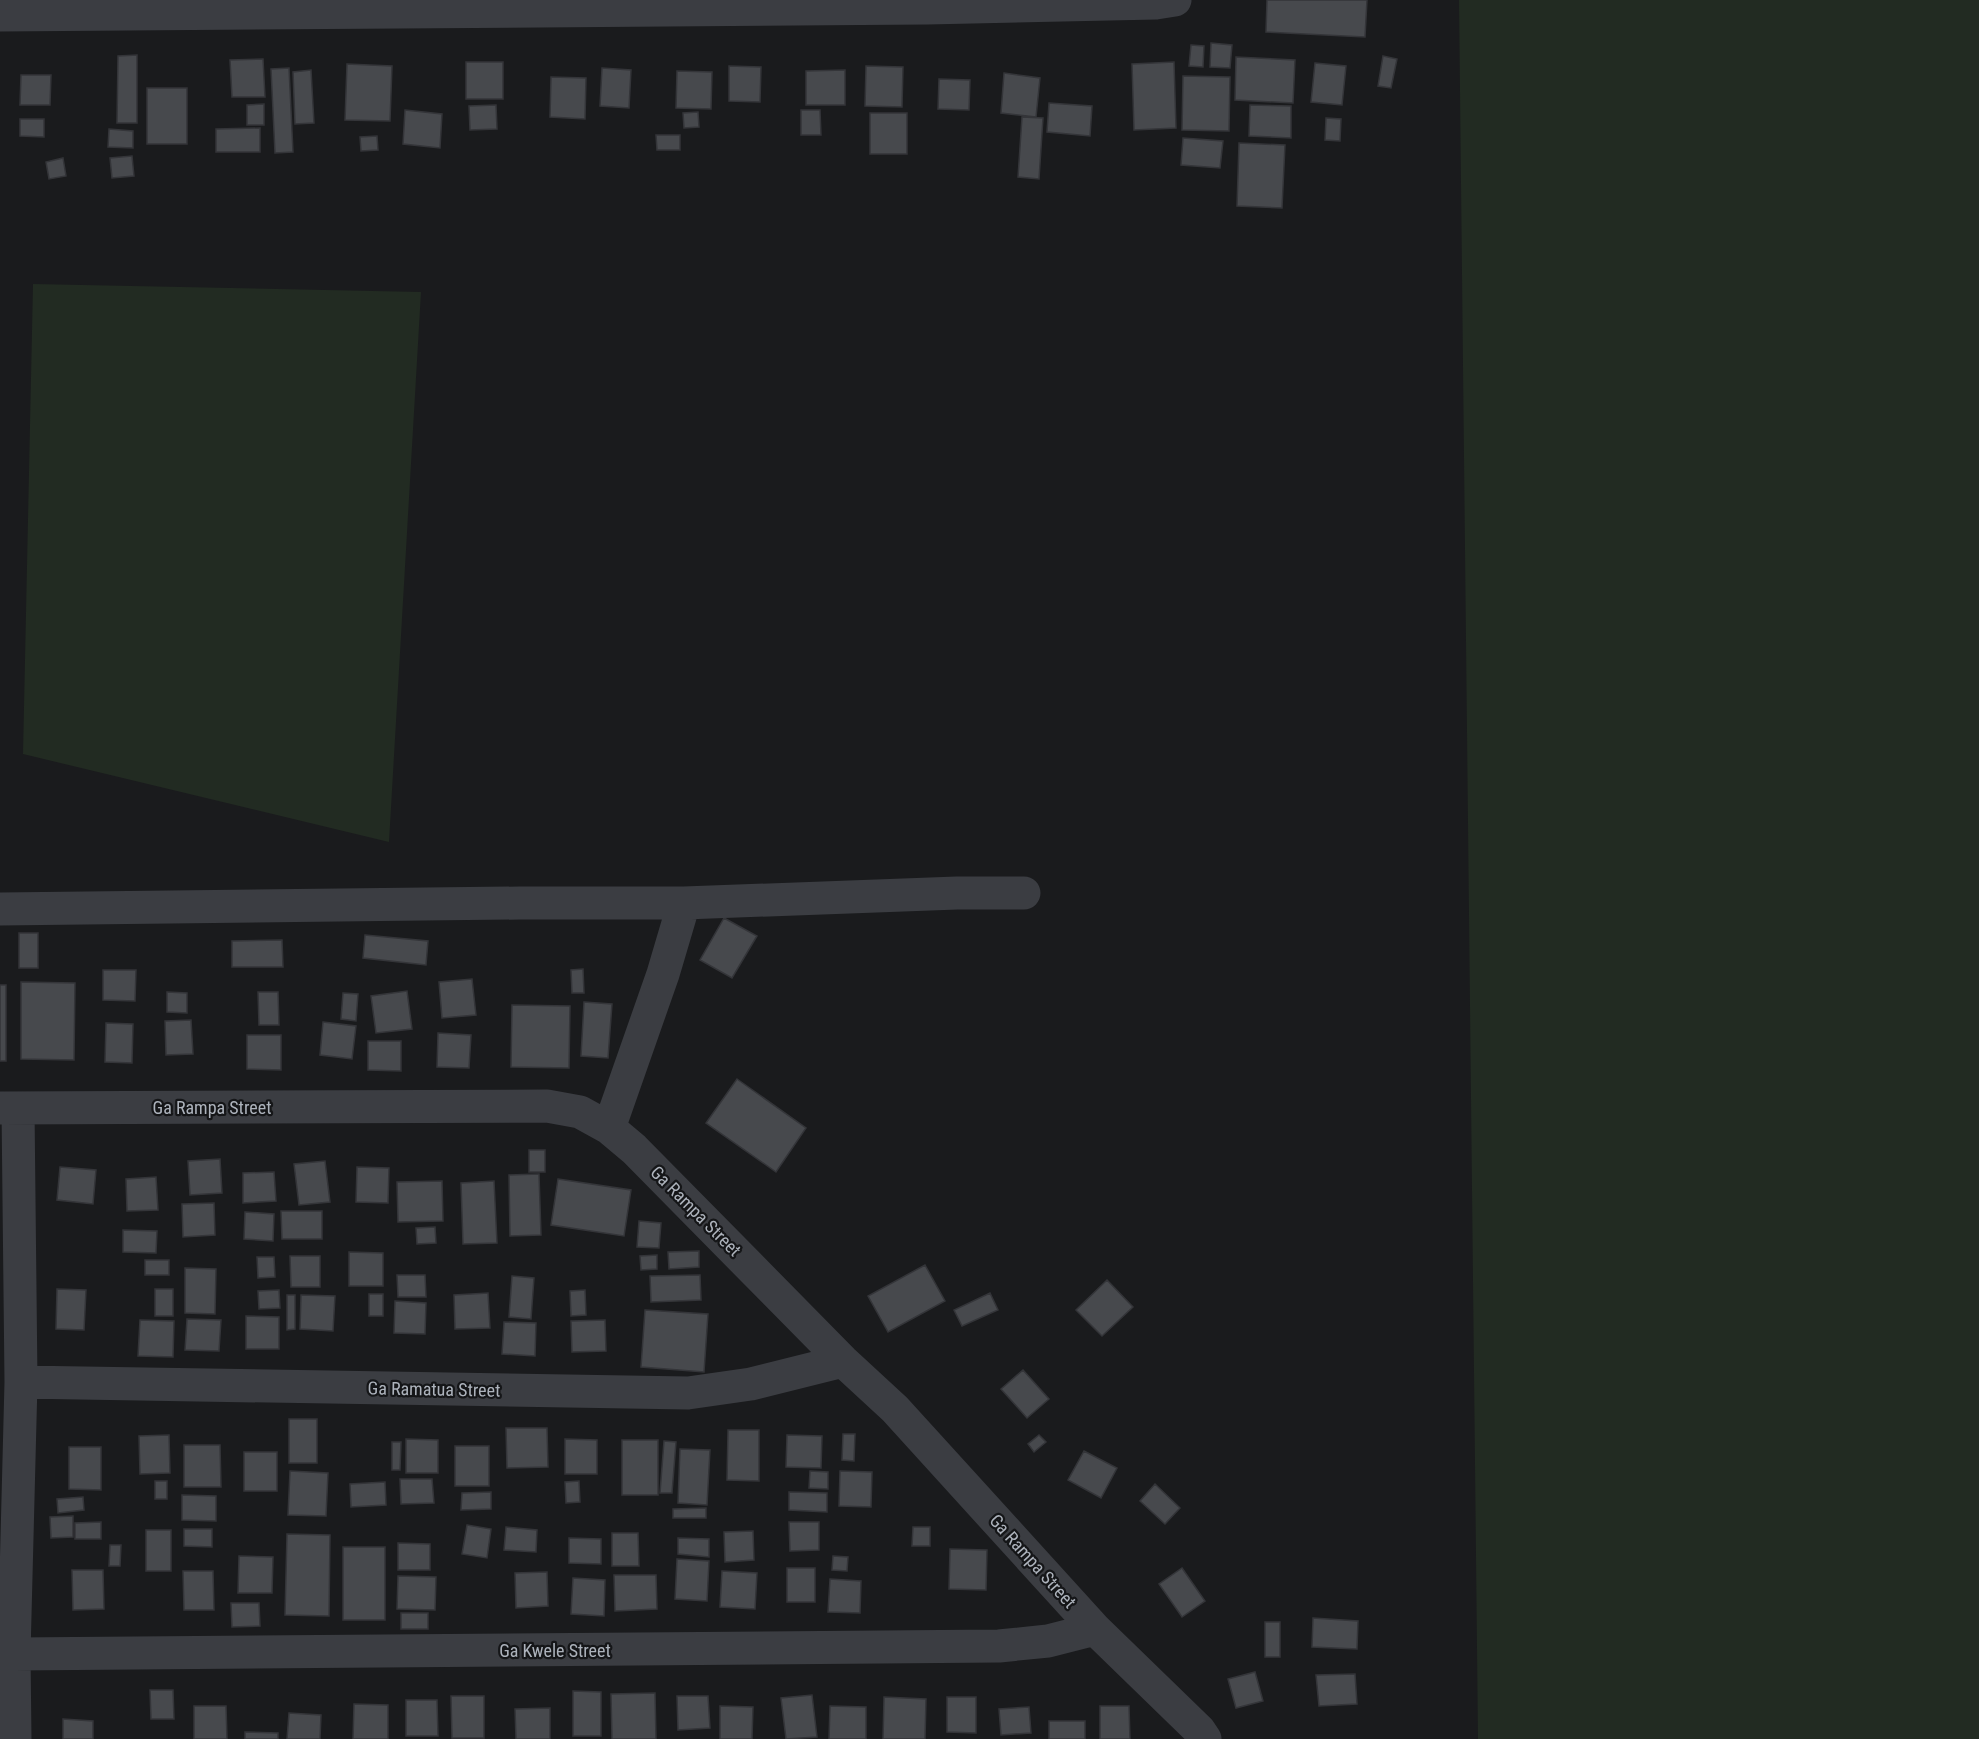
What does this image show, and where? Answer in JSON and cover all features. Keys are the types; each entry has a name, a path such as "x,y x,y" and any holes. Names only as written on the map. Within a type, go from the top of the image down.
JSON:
{"street":[{"path":"0,15 1156,3 1174,0"},
{"path":"0,909 684,903 957,893 1024,893"},
{"path":"609,1128 663,974 684,903"},
{"name":"Ga Rampa Street","path":"9,1108 547,1106 580,1112 609,1128 634,1149 843,1361 896,1409 1095,1629 1199,1730 1205,1739"},
{"path":"9,1108 21,1382 14,1654 15,1739"},
{"name":"Ga Ramatua Street","path":"21,1382 688,1393 751,1384 843,1361"},
{"name":"Ga Kwele Street","path":"14,1654 999,1646 1048,1641 1095,1629"}],"shaded area":[{"path":"1459,0 1979,0 1979,1739 1478,1739"},
{"path":"33,284 421,292 389,842 23,754"}],"building":[{"path":"1267,0 1367,0 1365,37 1266,32"},
{"path":"1211,43 1232,45 1230,68 1210,67"},
{"path":"1191,45 1204,46 1203,67 1189,66"},
{"path":"137,55 137,123 117,123 118,56"},
{"path":"1383,56 1397,59 1391,88 1378,86"},
{"path":"1236,57 1295,60 1293,103 1235,100"},
{"path":"263,59 265,97 232,97 230,60"},
{"path":"466,62 503,62 503,99 466,99"},
{"path":"1174,62 1176,128 1134,130 1132,64"},
{"path":"1315,63 1346,66 1342,105 1311,102"},
{"path":"347,64 392,66 390,121 345,120"},
{"path":"729,66 761,67 760,102 729,101"},
{"path":"866,66 903,67 902,107 865,106"},
{"path":"289,68 293,152 275,153 271,69"},
{"path":"602,68 631,70 629,108 600,106"},
{"path":"311,70 314,123 295,124 293,72"},
{"path":"845,70 845,105 806,105 806,71"},
{"path":"677,71 712,72 711,109 676,108"},
{"path":"1004,73 1040,78 1036,117 1001,113"},
{"path":"21,75 51,75 50,105 20,105"},
{"path":"1183,76 1230,77 1229,131 1182,130"},
{"path":"551,77 586,78 585,119 550,117"},
{"path":"939,79 970,80 969,110 938,109"},
{"path":"147,88 187,88 187,144 147,144"},
{"path":"1049,103 1092,106 1090,136 1047,132"},
{"path":"264,104 264,125 247,125 247,105"},
{"path":"496,105 497,129 470,130 469,106"},
{"path":"1250,105 1291,106 1291,138 1249,136"},
{"path":"405,110 442,114 440,148 403,144"},
{"path":"801,110 820,110 821,135 801,135"},
{"path":"698,112 699,127 684,128 683,113"},
{"path":"870,113 907,113 907,154 870,154"},
{"path":"1022,117 1043,118 1039,179 1018,177"},
{"path":"1326,118 1341,119 1340,141 1325,140"},
{"path":"20,119 44,119 44,137 20,136"},
{"path":"260,128 260,152 216,152 216,129"},
{"path":"109,129 133,131 133,148 108,147"},
{"path":"656,135 680,135 680,150 657,150"},
{"path":"377,136 378,150 361,151 360,137"},
{"path":"1183,138 1223,141 1220,168 1181,165"},
{"path":"1239,143 1285,145 1282,208 1237,206"},
{"path":"132,156 134,176 112,178 110,158"},
{"path":"63,158 66,176 49,179 46,162"},
{"path":"724,918 757,936 732,978 700,960"},
{"path":"19,933 38,933 38,968 19,968"},
{"path":"365,935 428,941 426,965 363,958"},
{"path":"282,940 283,967 232,967 232,941"},
{"path":"583,969 584,993 572,993 571,970"},
{"path":"103,970 136,970 135,1001 103,1000"},
{"path":"472,979 476,1015 442,1018 439,982"},
{"path":"21,982 75,983 74,1060 21,1059"},
{"path":"0,985 6,985 6,1061 0,1061"},
{"path":"407,991 412,1029 376,1033 371,996"},
{"path":"167,992 187,993 187,1013 167,1012"},
{"path":"258,992 278,992 279,1025 259,1025"},
{"path":"343,993 358,994 356,1021 341,1019"},
{"path":"584,1002 612,1004 608,1058 581,1056"},
{"path":"512,1005 570,1006 569,1068 511,1067"},
{"path":"191,1020 193,1054 166,1055 165,1021"},
{"path":"323,1022 356,1026 352,1059 320,1055"},
{"path":"106,1023 133,1024 132,1063 105,1062"},
{"path":"438,1033 471,1035 469,1068 437,1067"},
{"path":"247,1035 281,1035 281,1070 247,1069"},
{"path":"368,1041 401,1041 401,1071 368,1070"},
{"path":"737,1079 806,1128 776,1172 706,1123"},
{"path":"529,1150 545,1150 545,1172 529,1172"},
{"path":"220,1159 222,1193 190,1195 188,1161"},
{"path":"325,1161 330,1202 299,1205 294,1164"},
{"path":"60,1167 96,1170 93,1204 57,1200"},
{"path":"357,1167 389,1168 388,1203 356,1202"},
{"path":"274,1172 276,1201 243,1203 243,1173"},
{"path":"539,1174 541,1235 510,1236 509,1175"},
{"path":"156,1177 158,1210 127,1211 126,1179"},
{"path":"558,1179 631,1190 624,1236 551,1225"},
{"path":"442,1181 443,1221 398,1222 397,1182"},
{"path":"494,1181 497,1243 463,1244 461,1183"},
{"path":"214,1203 215,1235 183,1237 182,1204"},
{"path":"281,1211 322,1211 322,1239 282,1239"},
{"path":"245,1212 274,1214 273,1241 244,1239"},
{"path":"639,1221 661,1223 659,1248 637,1247"},
{"path":"435,1227 436,1243 417,1244 416,1228"},
{"path":"123,1230 157,1231 156,1253 123,1252"},
{"path":"699,1251 699,1267 669,1269 668,1252"},
{"path":"349,1252 383,1253 383,1286 349,1286"},
{"path":"657,1255 657,1269 641,1270 640,1256"},
{"path":"290,1256 320,1256 320,1287 291,1287"},
{"path":"257,1257 274,1257 275,1277 258,1278"},
{"path":"145,1260 169,1260 169,1275 145,1275"},
{"path":"925,1265 945,1301 888,1332 868,1296"},
{"path":"185,1268 216,1269 215,1314 185,1313"},
{"path":"397,1275 425,1275 426,1297 398,1297"},
{"path":"700,1275 701,1300 651,1302 650,1276"},
{"path":"512,1276 534,1278 531,1319 509,1317"},
{"path":"1107,1280 1133,1307 1102,1336 1076,1310"},
{"path":"57,1289 86,1290 84,1330 56,1329"},
{"path":"155,1289 173,1289 173,1316 155,1316"},
{"path":"279,1290 280,1308 259,1309 258,1291"},
{"path":"585,1290 586,1315 571,1316 570,1291"},
{"path":"488,1293 490,1328 455,1329 454,1295"},
{"path":"990,1293 998,1310 962,1326 954,1310"},
{"path":"369,1294 383,1294 383,1316 369,1316"},
{"path":"287,1295 295,1295 295,1329 287,1330"},
{"path":"301,1295 335,1296 333,1331 300,1329"},
{"path":"395,1301 426,1303 425,1334 394,1333"},
{"path":"645,1310 708,1314 704,1372 641,1367"},
{"path":"246,1316 279,1317 279,1349 246,1349"},
{"path":"187,1319 221,1320 219,1351 185,1350"},
{"path":"140,1320 174,1321 173,1357 138,1356"},
{"path":"605,1320 606,1351 572,1352 571,1321"},
{"path":"504,1322 536,1323 535,1356 502,1354"},
{"path":"1023,1370 1049,1399 1027,1418 1001,1389"},
{"path":"289,1419 317,1419 317,1463 289,1463"},
{"path":"506,1428 547,1428 548,1467 507,1468"},
{"path":"728,1430 759,1430 759,1481 727,1480"},
{"path":"843,1434 855,1434 854,1461 842,1460"},
{"path":"169,1435 170,1473 140,1474 139,1436"},
{"path":"787,1435 822,1436 821,1468 786,1467"},
{"path":"1039,1435 1046,1442 1034,1452 1028,1444"},
{"path":"406,1439 438,1440 438,1473 406,1473"},
{"path":"565,1439 597,1440 597,1474 565,1474"},
{"path":"622,1440 658,1440 658,1495 622,1495"},
{"path":"664,1441 676,1442 672,1493 660,1493"},
{"path":"392,1442 401,1442 400,1470 392,1470"},
{"path":"184,1445 220,1445 221,1487 184,1487"},
{"path":"455,1446 489,1446 489,1486 455,1486"},
{"path":"69,1447 101,1447 101,1490 69,1489"},
{"path":"680,1449 710,1450 707,1505 678,1503"},
{"path":"1084,1451 1117,1468 1101,1498 1068,1480"},
{"path":"244,1452 277,1452 277,1491 244,1491"},
{"path":"290,1471 328,1473 326,1516 288,1515"},
{"path":"810,1471 828,1472 828,1489 809,1488"},
{"path":"840,1471 872,1472 871,1507 839,1506"},
{"path":"400,1479 432,1479 434,1503 401,1504"},
{"path":"155,1481 167,1481 167,1499 155,1499"},
{"path":"579,1481 580,1502 566,1503 565,1482"},
{"path":"385,1482 386,1505 351,1507 350,1484"},
{"path":"1155,1484 1180,1508 1165,1524 1140,1501"},
{"path":"491,1492 491,1509 461,1510 462,1493"},
{"path":"789,1492 827,1493 827,1512 789,1510"},
{"path":"182,1495 216,1496 216,1521 182,1520"},
{"path":"83,1497 84,1510 58,1513 57,1499"},
{"path":"706,1508 706,1518 673,1518 673,1509"},
{"path":"73,1516 73,1537 51,1538 50,1517"},
{"path":"101,1522 101,1539 75,1539 75,1523"},
{"path":"789,1522 819,1522 819,1550 790,1551"},
{"path":"467,1525 491,1529 487,1558 462,1554"},
{"path":"506,1527 537,1530 536,1552 504,1550"},
{"path":"913,1527 930,1527 930,1546 912,1546"},
{"path":"184,1529 212,1529 212,1547 184,1546"},
{"path":"146,1530 171,1530 171,1571 146,1571"},
{"path":"753,1531 754,1560 725,1562 724,1532"},
{"path":"612,1533 638,1533 639,1566 612,1566"},
{"path":"287,1534 330,1535 329,1616 285,1615"},
{"path":"569,1538 601,1539 601,1564 569,1563"},
{"path":"678,1538 709,1539 709,1557 678,1554"},
{"path":"398,1543 430,1544 430,1570 398,1570"},
{"path":"110,1545 121,1545 120,1566 109,1566"},
{"path":"343,1547 385,1547 385,1620 343,1620"},
{"path":"950,1549 987,1550 986,1590 949,1589"},
{"path":"239,1556 273,1557 272,1593 238,1593"},
{"path":"833,1556 848,1557 847,1571 832,1570"},
{"path":"677,1559 709,1561 707,1601 675,1599"},
{"path":"787,1568 815,1568 815,1602 787,1602"},
{"path":"1182,1568 1205,1601 1182,1617 1159,1584"},
{"path":"72,1570 103,1570 104,1609 73,1610"},
{"path":"183,1571 213,1571 214,1610 184,1610"},
{"path":"722,1571 757,1573 755,1609 720,1607"},
{"path":"547,1572 548,1606 516,1608 515,1573"},
{"path":"614,1575 656,1575 657,1609 615,1611"},
{"path":"398,1576 436,1577 435,1610 397,1609"},
{"path":"573,1578 605,1580 604,1616 571,1614"},
{"path":"830,1579 861,1581 860,1613 828,1612"},
{"path":"231,1603 259,1603 260,1626 232,1627"},
{"path":"401,1613 428,1613 428,1629 401,1629"},
{"path":"1313,1618 1358,1621 1357,1649 1312,1647"},
{"path":"1265,1622 1280,1622 1280,1657 1265,1657"},
{"path":"1255,1672 1263,1701 1236,1708 1228,1679"},
{"path":"1355,1674 1357,1704 1319,1706 1316,1675"},
{"path":"150,1690 173,1690 174,1719 151,1719"},
{"path":"573,1691 601,1692 601,1736 573,1736"},
{"path":"655,1693 656,1739 612,1739 611,1694"},
{"path":"812,1695 817,1737 786,1739 781,1698"},
{"path":"451,1696 484,1696 484,1738 452,1738"},
{"path":"677,1696 708,1696 710,1728 678,1730"},
{"path":"884,1697 926,1699 925,1739 883,1739"},
{"path":"947,1697 976,1697 976,1733 947,1732"},
{"path":"406,1700 437,1700 438,1736 406,1736"},
{"path":"354,1704 388,1705 388,1739 353,1739"},
{"path":"194,1706 226,1706 227,1739 194,1739"},
{"path":"720,1706 753,1707 752,1739 720,1739"},
{"path":"830,1706 866,1707 866,1739 829,1739"},
{"path":"1100,1706 1129,1706 1130,1739 1100,1739"},
{"path":"1029,1707 1031,1733 1001,1735 999,1709"},
{"path":"550,1708 550,1739 516,1739 515,1709"},
{"path":"289,1713 321,1715 320,1739 287,1739"},
{"path":"63,1719 93,1721 93,1739 63,1739"},
{"path":"1049,1721 1085,1721 1085,1739 1049,1739"},
{"path":"245,1732 278,1733 278,1739 245,1739"}]}
